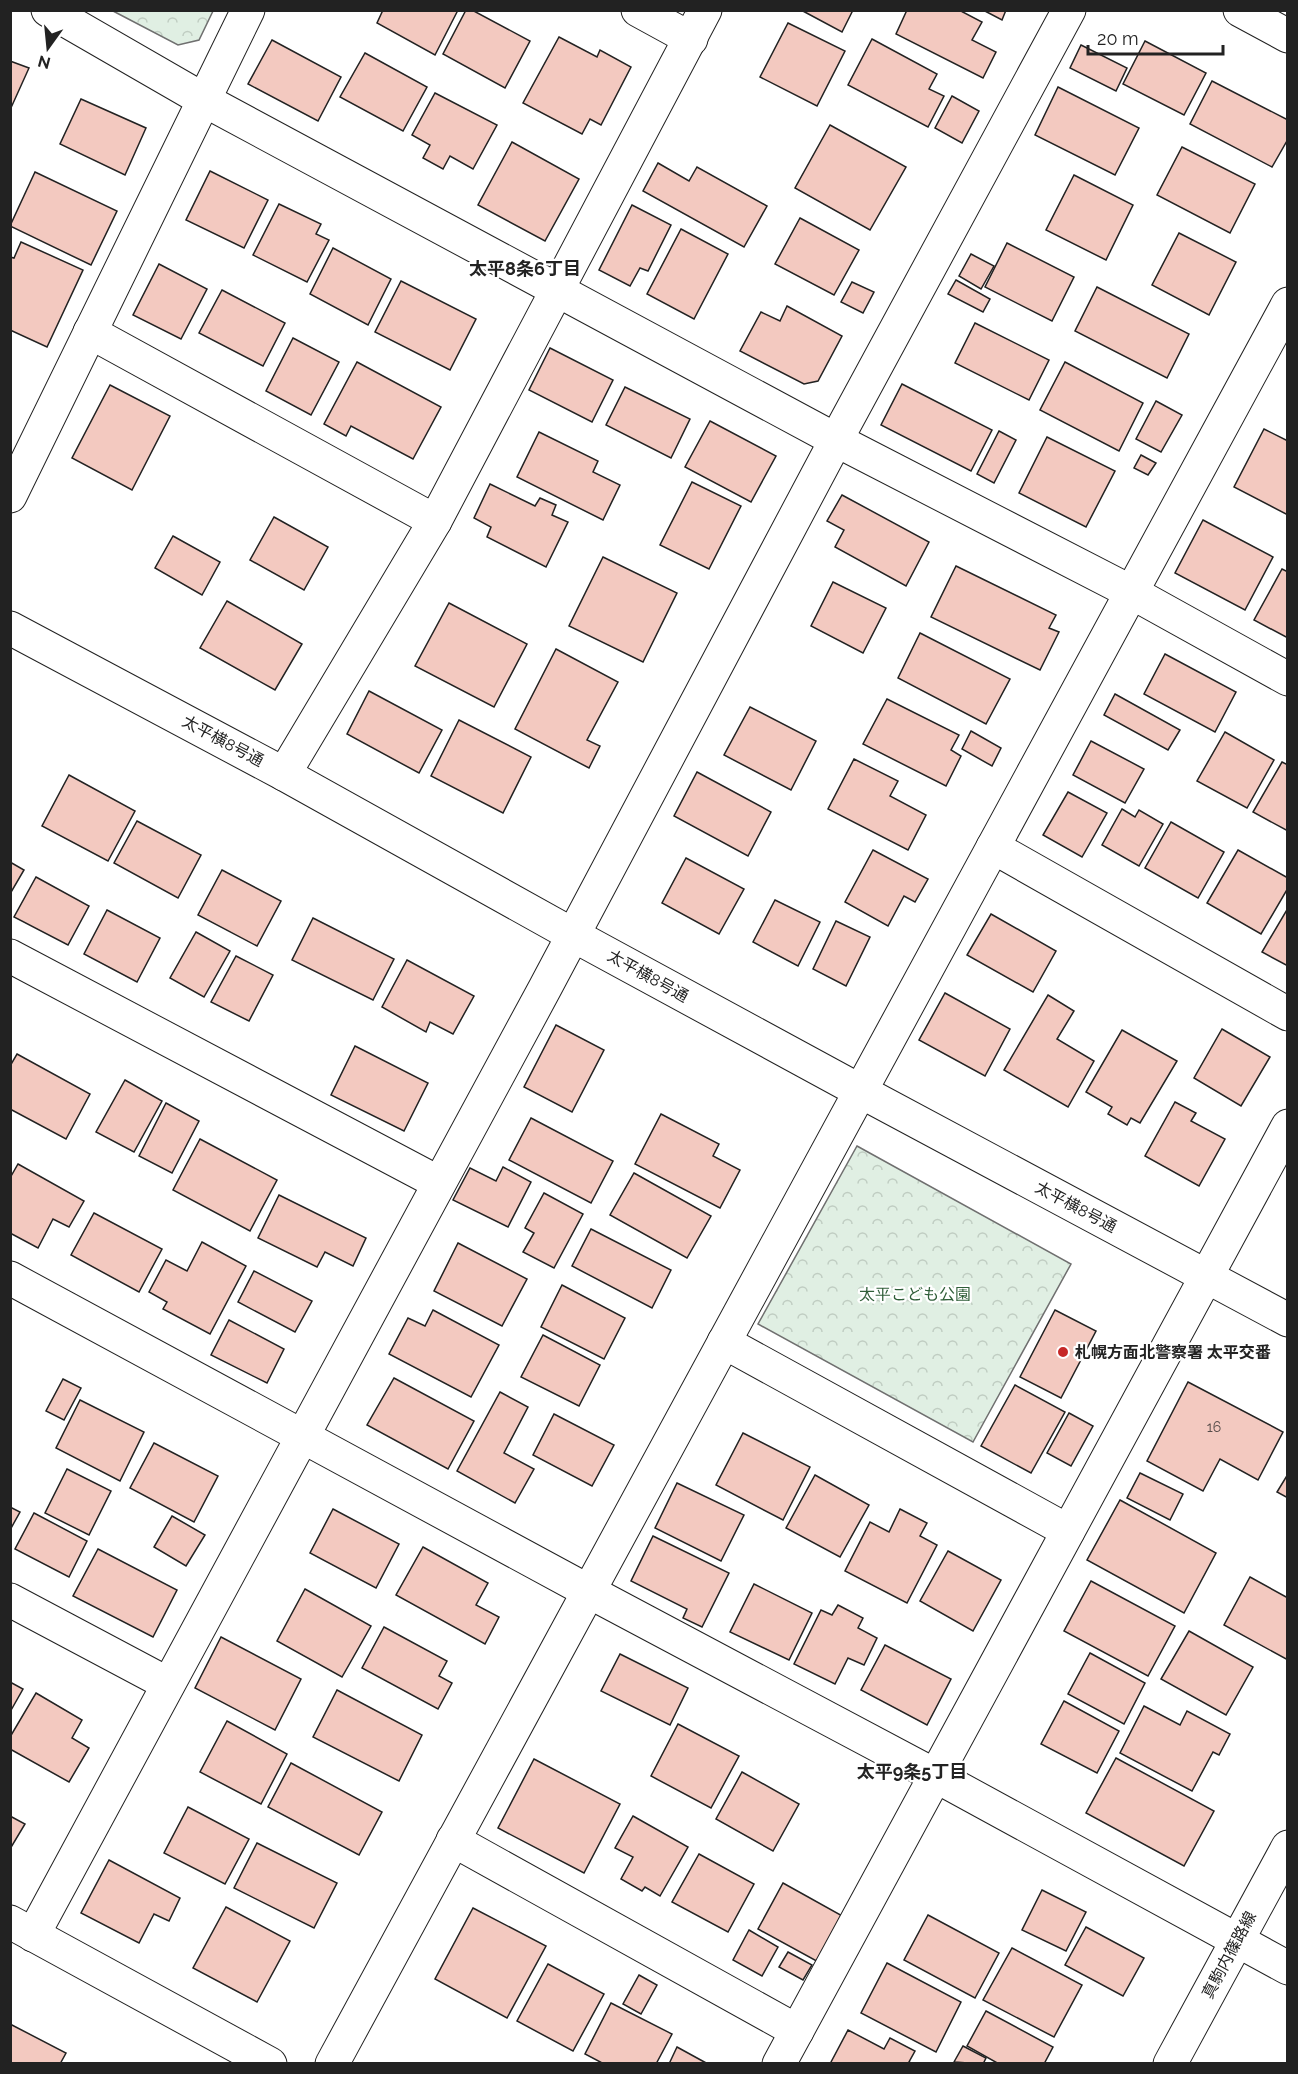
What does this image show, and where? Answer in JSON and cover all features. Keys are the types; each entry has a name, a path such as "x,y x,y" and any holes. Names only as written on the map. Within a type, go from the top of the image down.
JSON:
{"street":[{"path":"48,10 204,100 836,440 1131,592 1287,679"},
{"path":"10,496 248,10"},
{"path":"284,774 435,521 698,25 638,10"},
{"path":"270,2064 22,1928 168,1684 1069,10"},
{"path":"1240,10 1287,36"},
{"path":"332,2064 1131,592 1276,351 1287,303"},
{"path":"90,332 435,521"},
{"name":"太平横8号通","path":"10,628 284,774 573,935 1287,1320"},
{"path":"993,847 1287,1014"},
{"path":"10,956 439,1183"},
{"path":"779,2064 1287,1126"},
{"path":"10,1278 588,1591 936,1776 1287,1968"},
{"path":"724,1342 1068,1531"},
{"path":"10,1600 168,1684"},
{"path":"453,1840 797,2031"},
{"name":"真駒内篠路線","path":"1170,2064 1287,1847"}],"green space":[{"path":"113,11 213,11 199,40 178,45"},
{"name":"太平こども公園","path":"857,1146 1071,1264 973,1442 758,1324"}],"building":[{"path":"383,10 458,10 435,55 377,23"},
{"path":"466,10 472,10 530,41 505,88 443,54"},
{"path":"801,10 853,10 842,32"},
{"path":"907,10 959,10 982,22 972,40 996,52 983,78 896,34"},
{"path":"983,10 1006,10 1002,20"},
{"path":"788,23 845,51 817,106 760,77"},
{"path":"559,37 597,57 600,50 631,67 601,125 590,119 582,134 523,103"},
{"path":"872,39 937,74 929,89 944,96 928,127 848,85"},
{"path":"272,40 341,77 318,121 248,84"},
{"path":"1145,41 1206,73 1184,115 1123,84"},
{"path":"1081,45 1127,68 1116,91 1070,68"},
{"path":"365,53 427,87 403,131 340,97"},
{"path":"10,61 29,68 10,110"},
{"path":"1212,81 1288,120 1288,139 1272,167 1190,124"},
{"path":"1058,87 1139,128 1115,175 1035,135"},
{"path":"435,93 497,125 473,169 450,156 443,169 423,158 430,145 412,135"},
{"path":"952,96 979,111 962,143 935,128"},
{"path":"81,99 146,128 125,175 60,144"},
{"path":"830,125 906,167 870,230 795,188"},
{"path":"512,142 579,179 545,241 478,205"},
{"path":"1182,147 1255,184 1230,233 1157,195"},
{"path":"658,163 689,181 697,167 767,206 744,247 643,191"},
{"path":"210,171 268,200 244,248 186,220"},
{"path":"35,172 117,211 91,265 10,226"},
{"path":"1074,175 1133,205 1106,260 1046,230"},
{"path":"279,204 321,224 316,234 329,240 307,282 253,255"},
{"path":"632,205 671,225 648,271 640,268 630,286 599,270"},
{"path":"800,218 859,250 834,295 775,264"},
{"path":"681,229 728,254 694,319 647,294"},
{"path":"1179,233 1236,262 1209,315 1152,285"},
{"path":"21,242 83,270 47,347 10,330 10,257 14,258"},
{"path":"1007,243 1074,277 1052,321 985,287"},
{"path":"333,248 391,279 368,325 310,294"},
{"path":"971,254 994,266 981,289 959,276"},
{"path":"159,264 207,289 181,339 133,315"},
{"path":"956,280 990,299 983,312 948,294"},
{"path":"401,281 476,319 450,370 375,332"},
{"path":"852,282 874,292 863,313 841,302"},
{"path":"1097,287 1189,334 1167,378 1075,331"},
{"path":"222,290 285,323 263,366 199,333"},
{"path":"787,306 842,336 818,381 804,384 740,351 761,312 780,321"},
{"path":"975,323 1049,360 1029,400 955,363"},
{"path":"293,338 339,362 311,415 266,391"},
{"path":"550,348 613,380 592,422 529,390"},
{"path":"357,362 441,407 413,459 351,426 346,436 324,424"},
{"path":"1065,362 1143,403 1119,451 1040,410"},
{"path":"902,384 992,430 971,471 881,425"},
{"path":"110,385 170,416 132,490 72,458"},
{"path":"625,387 690,419 671,458 606,425"},
{"path":"1156,401 1182,415 1161,452 1136,439"},
{"path":"710,421 776,456 751,502 685,467"},
{"path":"1264,429 1288,441 1288,515 1234,487"},
{"path":"999,431 1016,440 994,483 977,474"},
{"path":"539,432 598,461 593,472 620,485 603,520 517,477"},
{"path":"1047,437 1115,471 1086,527 1019,493"},
{"path":"1141,455 1156,463 1148,475 1134,468"},
{"path":"692,482 741,506 709,569 660,545"},
{"path":"490,484 535,506 540,498 556,505 552,515 568,522 546,567 487,537 491,527 474,518"},
{"path":"842,495 929,542 906,586 835,547 844,530 827,521"},
{"path":"274,517 328,547 304,590 250,560"},
{"path":"1203,520 1273,557 1245,610 1175,573"},
{"path":"173,536 220,562 202,595 155,568"},
{"path":"603,557 677,593 643,662 569,626"},
{"path":"956,566 1056,615 1049,628 1059,632 1040,670 931,617"},
{"path":"1282,569 1288,572 1288,638 1254,620"},
{"path":"833,582 886,608 863,653 811,626"},
{"path":"227,601 302,644 275,690 200,648"},
{"path":"449,603 527,644 494,707 415,666"},
{"path":"920,633 1010,679 986,724 898,678"},
{"path":"556,649 618,682 587,740 600,746 589,768 515,729"},
{"path":"1165,654 1236,692 1215,732 1144,694"},
{"path":"369,691 442,730 419,773 347,734"},
{"path":"1115,694 1180,730 1168,750 1104,715"},
{"path":"887,699 959,735 951,750 961,756 946,786 863,744"},
{"path":"750,707 816,741 791,790 724,755"},
{"path":"459,720 531,757 503,813 431,776"},
{"path":"971,731 1001,748 992,766 962,749"},
{"path":"1225,732 1274,760 1247,808 1197,781"},
{"path":"1091,741 1144,769 1125,803 1073,775"},
{"path":"854,759 898,781 890,796 926,815 908,850 828,809"},
{"path":"1282,762 1288,765 1288,831 1253,812"},
{"path":"697,772 771,812 748,856 674,816"},
{"path":"69,775 135,811 108,861 42,826"},
{"path":"1068,792 1107,813 1082,857 1043,835"},
{"path":"1122,809 1135,817 1139,810 1163,824 1139,866 1102,845"},
{"path":"137,821 201,855 178,898 114,863"},
{"path":"1171,822 1224,852 1198,898 1145,868"},
{"path":"873,850 928,879 915,902 904,896 888,926 845,902"},
{"path":"1238,850 1288,878 1288,888 1261,934 1207,903"},
{"path":"686,858 744,889 719,934 662,903"},
{"path":"10,862 24,870 10,894"},
{"path":"222,870 281,901 257,946 198,915"},
{"path":"36,877 89,906 68,945 14,917"},
{"path":"775,900 820,922 798,966 753,942"},
{"path":"1288,908 1288,966 1262,952"},
{"path":"107,910 160,938 137,982 84,954"},
{"path":"991,914 1056,951 1033,992 967,955"},
{"path":"313,918 394,959 373,1000 292,960"},
{"path":"836,921 870,937 846,986 813,969"},
{"path":"196,932 230,951 204,997 170,978"},
{"path":"236,956 273,975 249,1021 211,1002"},
{"path":"407,960 474,996 453,1034 430,1022 426,1032 382,1007"},
{"path":"945,993 1010,1029 985,1076 919,1040"},
{"path":"1048,995 1074,1011 1057,1039 1094,1061 1068,1107 1004,1070"},
{"path":"556,1025 604,1050 572,1112 524,1087"},
{"path":"1222,1029 1270,1057 1241,1106 1194,1078"},
{"path":"1122,1030 1177,1061 1140,1123 1131,1118 1127,1125 1108,1114 1112,1107 1086,1092"},
{"path":"355,1046 428,1083 404,1131 331,1095"},
{"path":"17,1054 90,1094 66,1139 10,1109 10,1066"},
{"path":"125,1080 162,1101 134,1152 96,1132"},
{"path":"1175,1102 1196,1113 1191,1121 1225,1139 1199,1186 1145,1156"},
{"path":"166,1103 199,1121 172,1173 139,1156"},
{"path":"661,1114 719,1144 713,1156 740,1170 720,1208 635,1164"},
{"path":"531,1118 613,1161 591,1203 509,1160"},
{"path":"200,1139 277,1180 250,1231 173,1190"},
{"path":"18,1164 84,1201 69,1227 53,1219 38,1248 10,1233 10,1178"},
{"path":"503,1167 531,1182 508,1227 453,1200 470,1168 496,1181"},
{"path":"634,1173 711,1216 687,1258 610,1215"},
{"path":"544,1193 583,1214 554,1268 523,1252 534,1233 525,1228"},
{"path":"279,1195 366,1238 353,1266 325,1252 317,1267 258,1238"},
{"path":"94,1213 162,1249 139,1292 71,1255"},
{"path":"591,1229 671,1270 652,1308 572,1266"},
{"path":"202,1242 246,1266 210,1334 163,1309 167,1302 149,1292 166,1260 187,1271"},
{"path":"458,1243 527,1279 502,1326 434,1291"},
{"path":"254,1271 312,1301 295,1332 238,1302"},
{"path":"562,1285 625,1318 604,1359 541,1327"},
{"path":"433,1310 499,1345 471,1397 389,1354 408,1318 425,1326"},
{"path":"1055,1310 1096,1331 1061,1398 1020,1377"},
{"path":"229,1320 284,1349 267,1383 211,1355"},
{"path":"543,1335 600,1365 579,1406 521,1377"},
{"path":"394,1378 474,1421 448,1469 367,1425"},
{"path":"63,1379 81,1388 64,1420 46,1411"},
{"path":"1188,1382 1283,1432 1258,1480 1220,1459 1203,1491 1147,1461"},
{"path":"1015,1385 1065,1412 1031,1473 981,1446"},
{"path":"500,1392 528,1407 504,1453 534,1469 515,1503 457,1471"},
{"path":"80,1400 144,1432 120,1481 56,1448"},
{"path":"1069,1413 1093,1426 1071,1466 1047,1453"},
{"path":"554,1414 614,1445 592,1486 533,1455"},
{"path":"743,1433 810,1467 783,1520 716,1485"},
{"path":"154,1443 218,1476 194,1522 130,1488"},
{"path":"67,1469 111,1491 89,1535 45,1513"},
{"path":"1140,1473 1183,1494 1170,1520 1127,1498"},
{"path":"1288,1474 1288,1498 1277,1492"},
{"path":"815,1475 869,1505 840,1557 786,1528"},
{"path":"677,1483 744,1515 721,1561 655,1528"},
{"path":"1120,1500 1216,1553 1184,1613 1087,1560"},
{"path":"10,1507 20,1512 10,1530"},
{"path":"333,1509 399,1544 376,1588 310,1553"},
{"path":"900,1509 927,1523 920,1536 937,1545 907,1603 845,1571 870,1522 889,1532"},
{"path":"34,1513 87,1541 69,1577 15,1549"},
{"path":"172,1516 205,1535 186,1566 154,1547"},
{"path":"653,1536 729,1573 702,1627 683,1618 687,1609 631,1581"},
{"path":"423,1547 488,1583 476,1605 499,1617 485,1644 396,1595"},
{"path":"98,1549 177,1590 153,1637 73,1596"},
{"path":"948,1551 1001,1580 973,1631 920,1601"},
{"path":"1250,1577 1288,1598 1288,1660 1224,1625"},
{"path":"1091,1581 1175,1626 1148,1676 1064,1631"},
{"path":"754,1584 812,1613 789,1660 730,1632"},
{"path":"305,1589 371,1626 342,1677 277,1641"},
{"path":"838,1605 863,1618 858,1628 877,1638 864,1665 848,1658 835,1684 794,1664 821,1610 832,1615"},
{"path":"384,1627 447,1661 439,1676 452,1683 438,1709 362,1668"},
{"path":"1189,1631 1253,1667 1226,1715 1161,1679"},
{"path":"221,1637 301,1679 275,1730 195,1688"},
{"path":"885,1645 951,1679 927,1725 861,1690"},
{"path":"1090,1653 1145,1683 1124,1724 1068,1694"},
{"path":"620,1654 688,1688 670,1725 601,1691"},
{"path":"10,1682 23,1689 10,1712"},
{"path":"337,1690 422,1735 399,1781 313,1737"},
{"path":"36,1693 82,1720 72,1738 89,1748 69,1782 10,1749 10,1737"},
{"path":"1064,1701 1119,1731 1097,1773 1041,1744"},
{"path":"1144,1706 1180,1725 1187,1711 1230,1734 1219,1755 1213,1752 1192,1791 1120,1753"},
{"path":"227,1721 287,1754 261,1804 200,1772"},
{"path":"678,1724 739,1756 711,1808 651,1776"},
{"path":"1116,1758 1214,1811 1184,1866 1086,1813"},
{"path":"534,1759 620,1804 584,1873 498,1828"},
{"path":"291,1763 382,1812 359,1855 268,1807"},
{"path":"742,1772 799,1804 773,1851 716,1819"},
{"path":"188,1807 249,1839 225,1884 164,1853"},
{"path":"10,1816 25,1824 10,1849"},
{"path":"633,1816 688,1847 660,1896 645,1887 642,1891 621,1879 633,1857 615,1848"},
{"path":"257,1843 337,1883 314,1928 234,1888"},
{"path":"699,1854 754,1884 728,1932 672,1902"},
{"path":"109,1860 180,1898 169,1921 154,1914 139,1943 81,1913"},
{"path":"783,1883 846,1918 822,1964 758,1929"},
{"path":"1042,1890 1086,1912 1066,1951 1022,1930"},
{"path":"226,1907 290,1941 257,2002 193,1968"},
{"path":"473,1908 546,1946 507,2018 435,1979"},
{"path":"928,1915 999,1953 975,1998 904,1960"},
{"path":"1086,1927 1144,1958 1123,1996 1065,1965"},
{"path":"749,1930 778,1947 762,1976 733,1960"},
{"path":"1012,1948 1082,1985 1054,2037 983,2000"},
{"path":"788,1952 812,1965 803,1980 779,1967"},
{"path":"887,1963 961,2002 936,2052 861,2013"},
{"path":"548,1964 604,1994 573,2051 517,2021"},
{"path":"639,1975 657,1985 641,2014 623,2004"},
{"path":"611,2003 672,2034 656,2064 604,2064 585,2054"},
{"path":"986,2011 1053,2047 1044,2064 999,2064 967,2046"},
{"path":"10,2024 66,2053 60,2064 10,2064"},
{"path":"848,2030 884,2049 890,2038 915,2051 909,2062 913,2064 830,2064"},
{"path":"963,2046 986,2058 983,2064 954,2062"},
{"path":"677,2047 708,2064 669,2064"}],"place":[{"name":"札幌方面北警察署 太平交番","path":"1063,1352"}],"district":[{"name":"太平8条6丁目","path":"525,268"},
{"name":"太平9条5丁目","path":"912,1771"}]}
